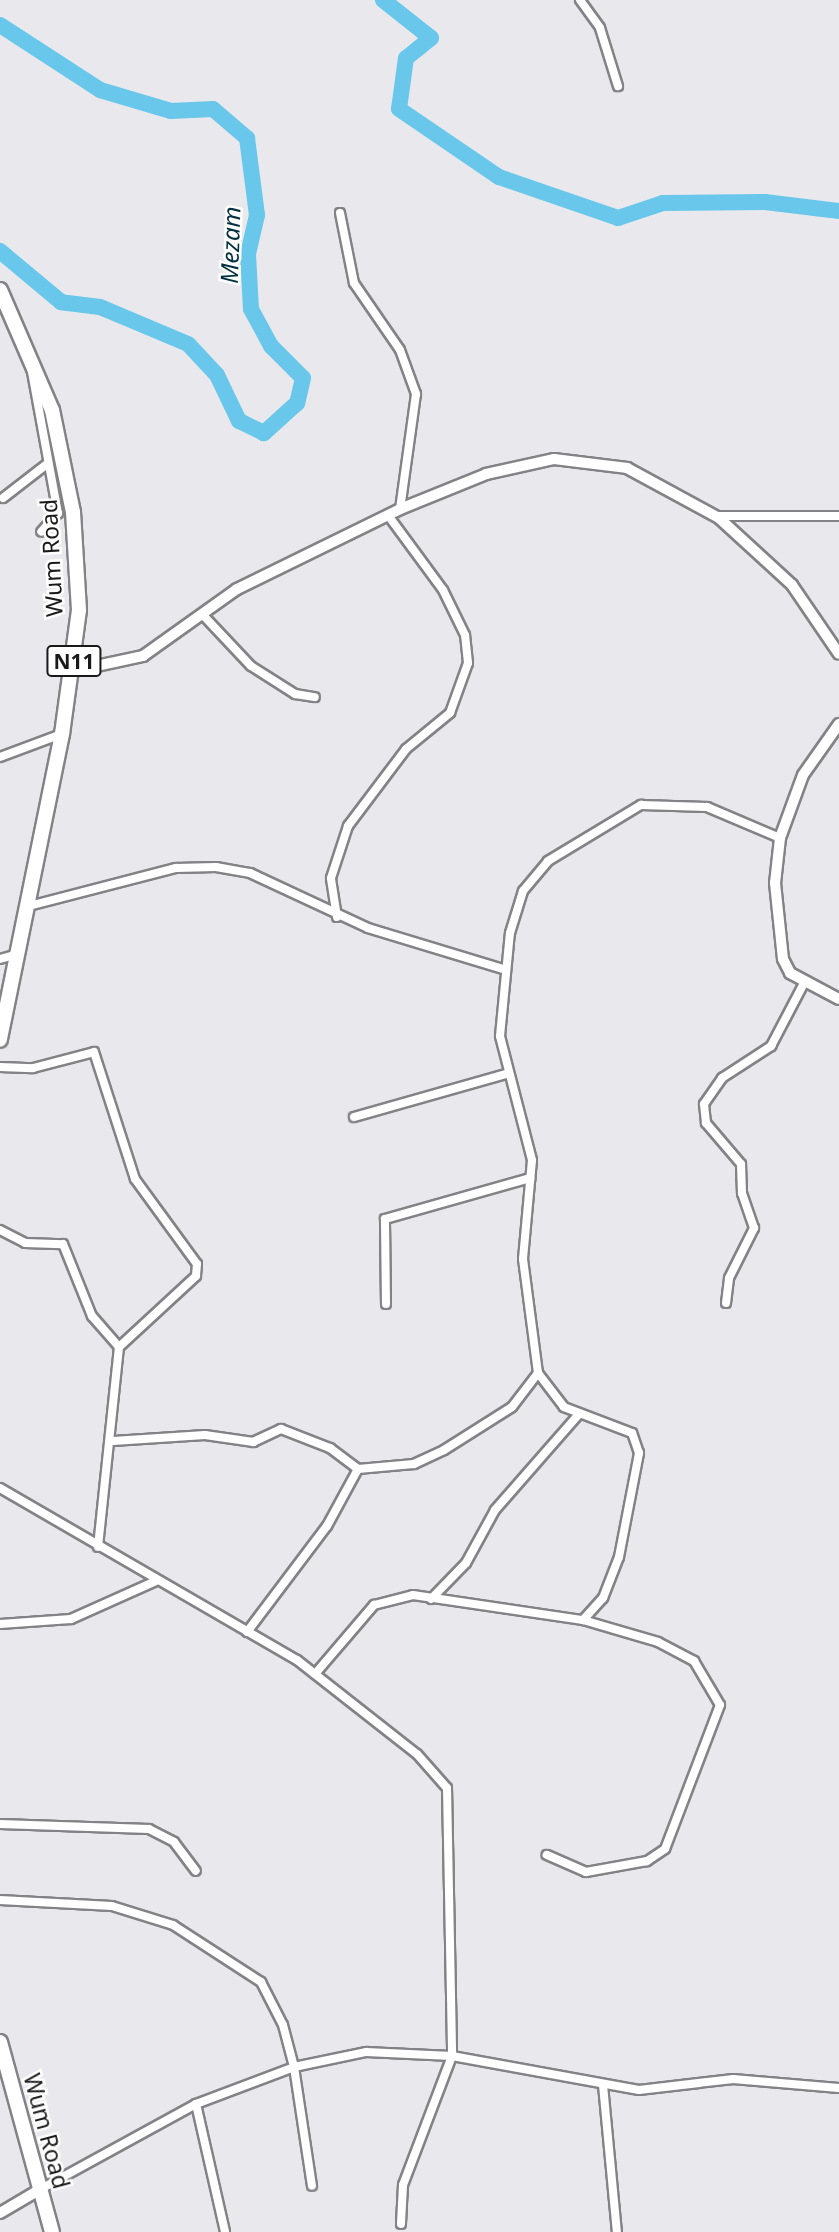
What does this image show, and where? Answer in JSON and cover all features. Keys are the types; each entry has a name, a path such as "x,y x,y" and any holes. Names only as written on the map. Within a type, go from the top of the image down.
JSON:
{"highway":[{"name":"Wum Road","path":"0,290 32,355 52,410 73,512 79,597 74,671 0,1040"},
{"name":"Wum Road","path":"1,2047 52,2232"}],"street":[{"path":"580,0 600,28 618,86"},
{"path":"340,213 354,283 400,350 416,394 400,509"},
{"path":"32,355 28,374 58,513 41,532"},
{"path":"74,671 144,656 202,614 285,561 400,509 486,474 554,459 627,468 716,516 792,585 839,654"},
{"path":"3,498 47,464"},
{"path":"337,917 331,877 348,826 406,749 450,713 468,663 465,635 443,590 388,515"},
{"path":"716,516 839,516"},
{"path":"202,614 251,666 295,694 315,697"},
{"path":"838,726 803,775 780,838 777,923 783,959 803,985 839,999"},
{"path":"0,757 62,734"},
{"path":"583,1620 603,1598 619,1557 639,1453 632,1433 570,1410 554,1399 538,1373 523,1259 532,1160 506,1074 500,1037 503,970 523,891 548,862 605,821 641,804 667,802 707,807 780,838"},
{"path":"25,907 197,866 250,873 337,917 503,970"},
{"path":"0,959 17,954"},
{"path":"726,1303 732,1271 754,1228 742,1193 741,1164 706,1123 704,1104 722,1078 772,1046 803,985"},
{"path":"0,1067 33,1068 94,1052 135,1179 197,1264 196,1276 119,1347 113,1441 98,1546"},
{"path":"354,1117 506,1074"},
{"path":"386,1304 385,1219 530,1178"},
{"path":"0,1230 25,1243 63,1244 92,1317 119,1347"},
{"path":"113,1441 205,1435 253,1443 281,1429 330,1448 358,1469 414,1464 443,1450 512,1408 538,1373"},
{"path":"568,1424 570,1410"},
{"path":"431,1599 466,1563 490,1516 579,1414"},
{"path":"247,1632 327,1526 358,1469"},
{"path":"0,1488 315,1674 417,1754 447,1788 452,2056 403,2185 401,2224"},
{"path":"0,1624 71,1619 156,1581"},
{"path":"315,1674 383,1599 431,1599 583,1620 683,1654 711,1682 720,1705 658,1858 586,1872 547,1855"},
{"path":"0,1824 149,1829 174,1842 196,1871"},
{"path":"0,1900 112,1906 173,1925 217,1949 261,1982 294,2067 312,2186"},
{"path":"0,2213 196,2104 294,2067 366,2052 452,2056 603,2085 649,2090 733,2080 839,2088"},
{"path":"603,2085 617,2232"},
{"path":"196,2104 225,2232"}],"waterway":[{"name":"Mezam","path":"383,0 431,38 406,58 399,109 499,177 618,218 663,203 765,202 839,211"},
{"name":"Mezam","path":"0,25 100,90 171,111 213,109 247,138 257,215 248,254 251,309 271,346 303,378 297,403 264,433 239,421 217,375 188,344 100,307 61,302 0,251"}]}
